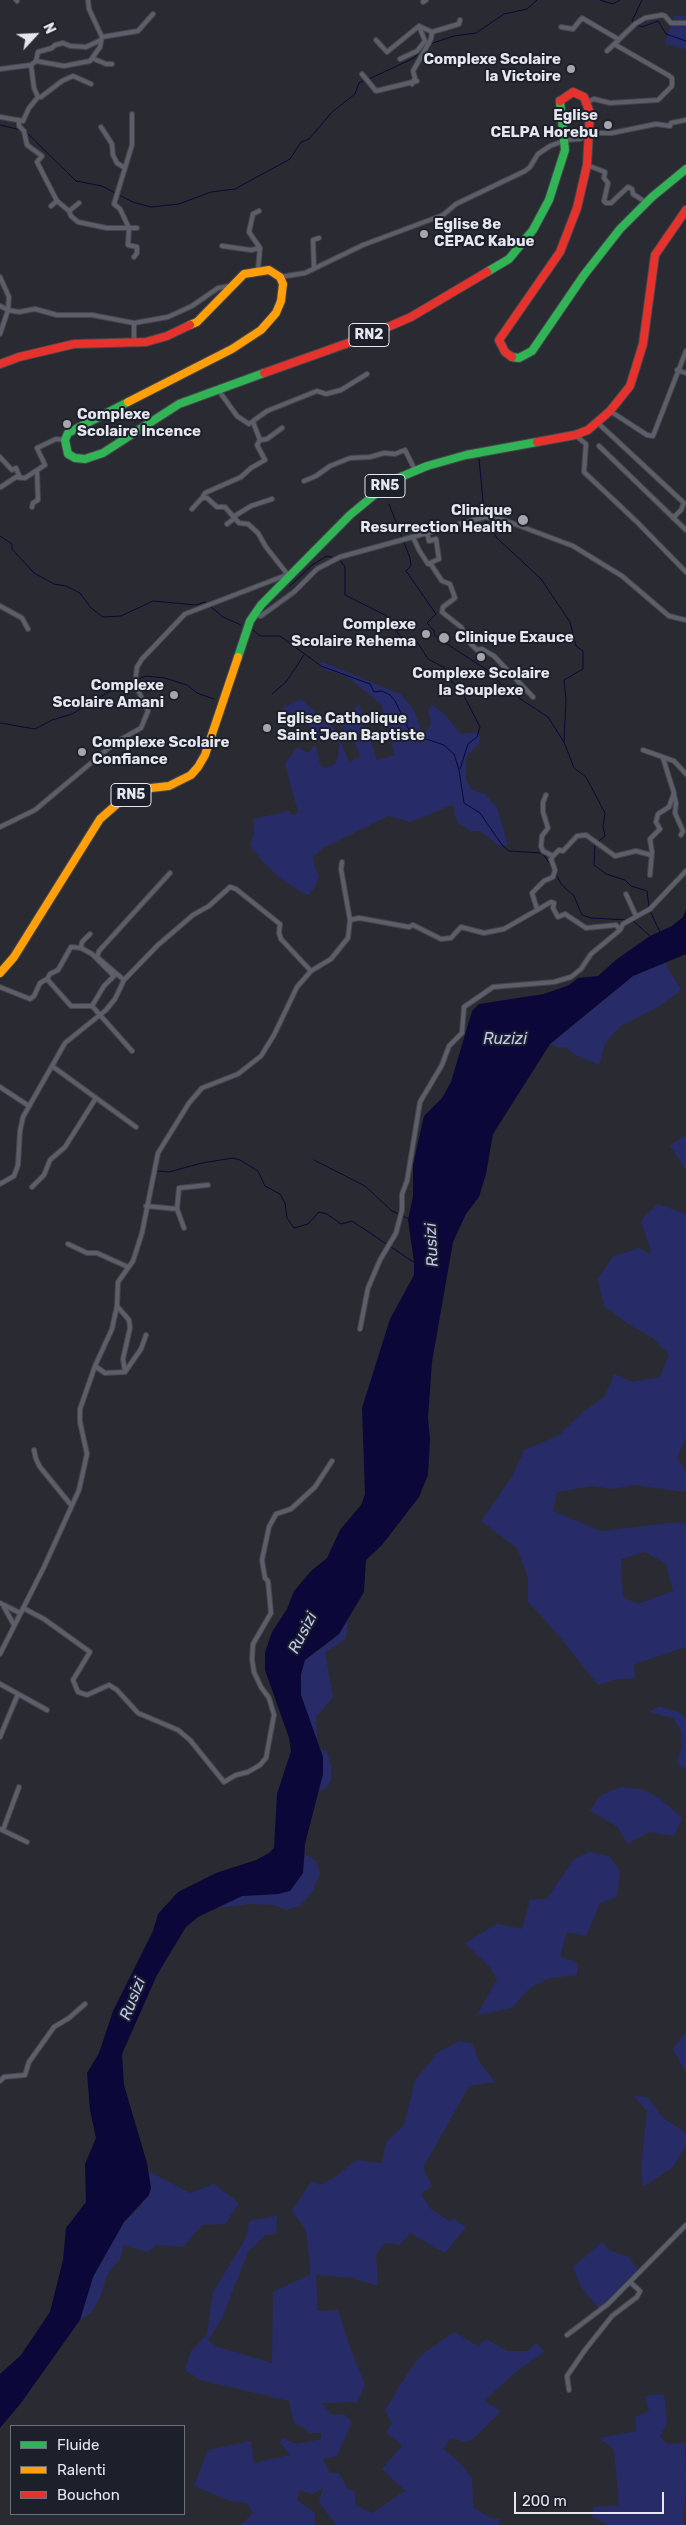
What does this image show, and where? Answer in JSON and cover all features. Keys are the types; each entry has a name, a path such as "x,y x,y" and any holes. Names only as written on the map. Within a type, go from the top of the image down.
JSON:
{"highway":[{"name":"RN2","path":"65,440 68,454 75,458 95,458 167,410 365,337 411,317 509,258 533,230 549,200 560,170 566,140 560,112 560,100 573,92 579,94 587,102"},
{"path":"587,102 590,113 587,165 577,208 560,252 502,333 500,346 511,357 519,358 532,351 607,244 647,203 686,169"},
{"name":"RN5","path":"0,973 23,942 100,820 126,797 151,788 169,786 191,775 198,767 213,732 244,634 261,605 372,494 391,481 442,460 575,435 588,430 598,423 610,410 630,386 643,344 655,255 686,210"},
{"path":"0,364 19,357 74,344 134,343 167,336 197,322 229,286 244,274 258,270 269,270 280,277 283,284 281,301 276,313 260,330 232,349 74,429 65,440"}],"street":[{"path":"36,61 64,66 85,62 92,58 100,46 101,39 89,9 88,0"},
{"path":"0,69 31,65 36,61 38,52 52,48 55,45 63,43 86,48 101,39 138,31 153,14"},
{"path":"607,51 618,39 645,18 662,15 671,23 686,23"},
{"path":"561,27 574,29 582,18 618,39"},
{"path":"419,26 432,32 459,24 460,20"},
{"path":"376,40 387,52 419,26"},
{"path":"400,59 417,51 425,41 419,26"},
{"path":"412,84 415,78 413,70 431,39 432,32"},
{"path":"587,102 594,98 610,104 658,100 672,86 672,78 668,74 614,44"},
{"path":"92,58 106,64 112,64"},
{"path":"31,65 34,88 38,97"},
{"path":"362,74 376,91 412,84 417,81"},
{"path":"0,116 24,121 29,108 38,97 41,97 73,76 91,84"},
{"path":"132,114 132,145 114,204 120,209 128,228 128,245 137,247 134,257"},
{"path":"19,120 19,126 24,131 27,145 42,156 37,162 57,201 70,211 71,216 78,222 107,228 137,228"},
{"path":"280,277 305,273 363,245 443,215 456,204 525,171 543,150 566,140 580,140 589,133 612,132 656,124 670,126 670,123 686,120"},
{"path":"102,127 112,144 113,155 117,162 125,168"},
{"path":"587,165 605,172 604,178 608,183 604,201 606,203 610,203 628,186 633,194 647,203"},
{"path":"51,206 57,201"},
{"path":"70,211 79,203"},
{"path":"258,270 260,248 249,232 252,214 259,211"},
{"path":"314,268 313,240 319,238"},
{"path":"222,246 251,250 260,248"},
{"path":"0,277 8,297 8,310 0,334"},
{"path":"0,306 19,312 35,309 57,315 92,315 134,322 168,317 192,306 218,288 229,286"},
{"path":"134,322 134,343"},
{"path":"610,410 647,435 654,436 677,370 686,351"},
{"path":"677,370 686,373"},
{"path":"218,390 241,420 249,424 264,413 317,391 326,394 341,390 352,381 367,374"},
{"path":"192,508 202,498 204,493 241,477 264,460 257,445 260,440 254,422"},
{"path":"598,423 684,503 673,518"},
{"path":"260,440 267,439 282,428"},
{"path":"575,435 586,444 584,472 686,572"},
{"path":"1,486 16,477 20,478 37,471 45,465 38,448 56,439 65,440"},
{"path":"599,446 686,530"},
{"path":"304,481 316,476 330,466 350,458 370,457 384,453 395,454 405,450 415,470"},
{"path":"0,457 12,470 16,468 20,478"},
{"path":"32,507 38,500 37,471"},
{"path":"0,827 35,810 116,742 141,728 148,711 134,678 142,659 185,614 291,573 266,547 258,533 248,524 239,523 225,507 217,508 207,498 202,498"},
{"path":"227,524 251,506 272,499"},
{"path":"255,615 261,616 294,592 317,569 340,557 485,517 512,523 573,546 622,576 669,616 686,620"},
{"path":"427,532 429,541 436,540 439,559 430,563"},
{"path":"413,537 428,564 430,563 442,581 450,584 455,598 443,608 442,612 461,627 473,647 494,656 532,697"},
{"path":"0,606 22,618 28,628"},
{"path":"643,750 674,761 686,774"},
{"path":"663,758 674,793 676,803 674,813 683,831 681,835"},
{"path":"650,875 650,839 660,829 656,822 658,814 669,807 674,793"},
{"path":"546,795 543,802 543,812 548,828 542,836 541,846 543,851 552,856"},
{"path":"537,909 532,893 544,881 553,877 555,870 551,860 552,856 559,850 564,851 577,836 586,835 615,856 636,851 651,855"},
{"path":"0,1654 44,1567 79,1490 87,1454 80,1422 80,1409 95,1366 112,1330 117,1306 118,1282 133,1261 142,1233 158,1153 189,1103 202,1088 238,1074 261,1056 274,1035 298,987 312,971 331,959 342,946 350,929 350,920 341,869 342,862"},
{"path":"360,1329 368,1288 397,1229 402,1210 402,1194 407,1181 420,1102 434,1079 449,1046 462,1033 464,1007 492,987 554,982 571,977 581,969 591,954 620,930 626,922 650,909 686,871"},
{"path":"124,980 98,957 99,951 170,873"},
{"path":"0,1184 14,1176 18,1165 20,1131 23,1117 71,1036 100,1014 115,999 124,980 180,926 233,887 280,924 279,933 281,939 312,971"},
{"path":"626,894 634,917"},
{"path":"350,920 359,918 409,927 413,925 441,939 451,938 461,927 484,933 504,929 551,902 554,903 553,908 558,917 565,914 586,928 616,925 620,930"},
{"path":"81,948 82,942 90,934"},
{"path":"0,987 30,999 34,996 40,983 47,980 50,974 58,970 70,947 81,948 92,954 114,976 104,986 92,1006"},
{"path":"47,980 71,1006 92,1006 132,1050"},
{"path":"52,1066 136,1127"},
{"path":"0,1088 29,1106"},
{"path":"32,1187 36,1180 44,1175 50,1160 65,1147 96,1098"},
{"path":"184,1228 177,1209 179,1188 208,1185"},
{"path":"146,1206 177,1209"},
{"path":"68,1244 87,1253 97,1253 128,1267"},
{"path":"117,1306 129,1320 130,1328 122,1359 124,1372"},
{"path":"124,1372 141,1349 146,1335"},
{"path":"95,1366 105,1373 124,1372"},
{"path":"34,1450 40,1467 71,1505"},
{"path":"22,1608 44,1619 90,1652 73,1680 74,1688 78,1692 87,1695 109,1685 117,1690 138,1713 178,1730 190,1740 224,1782 236,1775 248,1772 260,1766 266,1758 274,1715 269,1698 254,1672 252,1659 253,1644 270,1613 268,1582 265,1578 262,1560 269,1527 276,1514 291,1509 315,1487 332,1461"},
{"path":"0,1603 20,1613"},
{"path":"4,1606 14,1625"},
{"path":"0,1684 47,1710"},
{"path":"0,1737 18,1694"},
{"path":"19,1788 2,1830 27,1842"},
{"path":"0,2081 4,2078 24,2074 54,2027 69,2018 85,2004"},
{"path":"567,2335 630,2282 686,2225"},
{"path":"569,2390 566,2376 612,2316 636,2297 640,2291 630,2282"}],"shaded area":[{"path":"686,15 686,50 665,43 674,16"},
{"path":"323,662 402,695 413,709 422,731 426,731 431,724 428,709 433,705 444,714 461,734 478,732 480,737 479,744 466,757 466,780 472,790 485,794 497,808 508,845 499,846 480,831 471,831 458,823 454,814 455,808 452,805 411,822 388,816 323,848 313,857 315,869 319,875 315,887 309,895 281,879 265,864 250,846 254,833 253,819 289,811 292,815 296,815 298,812 285,764 295,749 299,748 309,753 314,745 316,746 320,764 323,768 334,765 338,757 339,744 336,738 327,742 318,741 313,729 282,708 301,699 336,730 349,762 360,757 353,737 340,725 359,704 377,760 395,755 381,704 346,676 325,670 318,664"},
{"path":"665,963 681,990 660,1006 621,1026 605,1043 599,1065 575,1055 566,1047 559,1048 550,1044 633,976"},
{"path":"686,1136 686,1170 670,1146"},
{"path":"658,1204 686,1214 686,1438 677,1457 686,1472 686,1492 634,1485 612,1489 592,1486 557,1492 553,1511 601,1531 679,1522 686,1525 686,1647 634,1664 635,1678 615,1680 598,1685 555,1631 528,1602 528,1578 517,1548 481,1521 512,1477 524,1450 558,1436 582,1413 605,1396 614,1374 633,1382 660,1377 669,1355 653,1338 627,1323 604,1306 598,1279 613,1257 639,1248 652,1255 641,1220","holes":["645,1552 666,1564 673,1591 638,1604 623,1597 621,1559"]},
{"path":"348,1618 346,1639 325,1652 333,1697 316,1717 317,1742 301,1695 301,1674 305,1660 339,1635"},
{"path":"660,1706 680,1713 686,1718 686,1770 677,1763 682,1746 681,1731 673,1718 649,1712"},
{"path":"320,1749 326,1751 331,1764 331,1781 325,1789 318,1790 323,1774 323,1757"},
{"path":"621,1787 641,1789 659,1798 682,1818 674,1836 650,1832 627,1844 618,1827 590,1811 601,1795"},
{"path":"589,1852 609,1856 620,1871 617,1897 600,1903 586,1936 567,1932 560,1956 578,1963 577,1975 550,1978 530,1988 512,2008 477,2015 497,1980 490,1967 465,1943 497,1924 522,1929 530,1900 547,1899 573,1860"},
{"path":"305,1854 316,1861 320,1874 311,1894 300,1906 286,1910 273,1905 250,1904 216,1908 242,1896 278,1894 303,1873"},
{"path":"686,2032 686,2073 673,2049"},
{"path":"459,2041 473,2044 478,2060 495,2082 469,2086 423,2168 432,2186 421,2194 430,2208 449,2221 454,2219 466,2227 445,2253 410,2233 400,2245 385,2243 376,2255 378,2286 352,2278 316,2275 318,2311 338,2310 365,2384 358,2402 321,2403 331,2414 345,2415 352,2422 337,2456 323,2459 330,2473 339,2473 348,2489 355,2492 355,2505 372,2513 405,2491 382,2469 402,2446 386,2432 392,2423 385,2411 420,2356 454,2332 478,2346 486,2339 507,2351 527,2351 537,2343 544,2352 516,2372 484,2401 501,2411 472,2440 464,2442 451,2438 443,2449 458,2461 472,2478 473,2507 490,2518 499,2519 499,2525 336,2525 319,2502 323,2488 312,2494 300,2490 297,2500 315,2513 315,2525 241,2525 253,2513 247,2503 230,2501 194,2486 208,2450 251,2441 254,2463 290,2455 280,2443 282,2438 297,2444 321,2439 321,2433 309,2433 305,2428 294,2423 289,2401 200,2380 185,2370 191,2351 207,2334 213,2292 247,2236 249,2221 277,2216 276,2234 265,2235 248,2252 222,2318 208,2340 215,2346 272,2363 273,2292 311,2274 306,2230 292,2211 311,2182 320,2185 334,2178 356,2160 382,2163 386,2142 404,2125 415,2081 437,2053"},
{"path":"634,2096 647,2097 663,2118 686,2133 686,2145 673,2167 643,2187 641,2169 647,2111"},
{"path":"148,2171 190,2193 214,2184 239,2203 225,2224 202,2225 183,2247 157,2245 148,2252 124,2245 120,2259 107,2275 101,2295 92,2312 80,2320 93,2277 124,2222 140,2207 151,2188"},
{"path":"602,2242 610,2251 629,2257 639,2272 601,2311 581,2287 573,2267"},
{"path":"664,2394 667,2422 660,2437 667,2444 685,2443 686,2486 683,2525 609,2525 592,2517 593,2507 619,2505 614,2449 599,2438 636,2431 635,2417 649,2411 645,2396"}],"water":[{"name":"Ruzizi","path":"686,909 686,954 633,976 550,1044 493,1134 486,1174 479,1197 466,1214 453,1242 432,1362 428,1418 430,1440 428,1475 419,1497 382,1545 366,1560 364,1592 339,1634 305,1660 301,1674 301,1695 323,1757 323,1774 305,1844 303,1873 290,1891 278,1894 242,1896 198,1917 186,1927 157,1975 122,2054 124,2085 147,2163 151,2188 149,2195 124,2222 93,2277 80,2320 21,2403 0,2428 0,2374 21,2355 50,2312 63,2260 66,2228 86,2202 85,2164 96,2138 90,2110 87,2073 99,2053 113,2011 153,1931 158,1914 178,1892 216,1873 256,1860 274,1848 277,1794 291,1751 289,1738 265,1670 265,1652 272,1632 287,1609 294,1591 311,1571 327,1558 340,1530 361,1505 365,1494 362,1408 390,1319 414,1275 408,1220 413,1196 413,1165 424,1116 442,1098 451,1082 472,1011 479,1004 544,994 569,985 578,978 598,976 617,959 650,936 672,926 683,917"}],"waterway":[{"path":"430,44 454,36 476,33 504,14 527,9 537,0"},
{"path":"600,0 613,4 620,0"},
{"path":"642,0 632,21 635,24 642,27 658,21 666,34 686,41"},
{"path":"369,79 414,58 426,45"},
{"path":"119,195 133,202 151,207 179,204 211,192 235,189 290,159 301,142 309,139 332,112 355,94 359,83 365,80"},
{"path":"0,125 21,130"},
{"path":"27,133 76,181 102,186 115,193"},
{"path":"479,459 484,511"},
{"path":"389,504 410,558 411,566 406,571 436,614 427,623 434,631 435,636 487,670 503,686 510,688 519,698 548,717 564,742 574,768 586,777 605,813 603,827 605,836 595,844 594,865 606,874 625,880 631,886 647,891 649,907"},
{"path":"486,521 497,538 541,579 570,622 576,646 583,651 583,669 564,680 566,700 564,741"},
{"path":"0,536 12,544 12,549 34,573 54,584 66,586 80,593 91,608 103,617 121,616 153,601 196,605 205,602 223,617 241,625"},
{"path":"290,586 312,565 327,556 335,558"},
{"path":"339,559 345,567 345,595 387,616 399,635 407,640 416,640 428,659 445,668 449,679 461,690 480,727 477,737 468,744 460,769"},
{"path":"274,560 284,575"},
{"path":"253,630 260,636 280,636 321,666 370,684 374,692 382,691 390,695 395,701 411,734 444,745 454,754 459,770 464,803 480,813 502,845 509,851 542,853 553,868"},
{"path":"272,694 286,682 304,655"},
{"path":"138,679 146,676 165,678 187,685 197,693 214,699"},
{"path":"0,723 35,729 52,720 72,714 127,681 134,680"},
{"path":"556,874 561,884 574,896 582,915 591,918 629,920"},
{"path":"650,911 660,932"},
{"path":"633,921 650,936"},
{"path":"157,1171 169,1172 202,1163 233,1158 240,1160 258,1171 265,1186 280,1194 285,1203 287,1218 294,1228 308,1224 319,1212 327,1214 341,1224 352,1221 415,1263"},
{"path":"314,1160 365,1186 392,1211 409,1219"}],"traffic: fast":[{"path":"487,272 509,259 533,230 549,200 565,150 560,101"},
{"path":"512,357 519,358 532,351 584,275 620,229 652,197 686,169"},
{"path":"128,402 68,433 65,440 68,454 75,458 85,459 103,453 179,404 264,373"},
{"path":"238,657 250,621 261,605 350,515 391,481 427,466 466,455 537,442"}],"traffic: slow":[{"path":"128,402 232,349 261,330 276,313 281,301 283,284 280,277 269,270 244,274 197,322 190,325"},
{"path":"0,973 14,957 100,819 125,797 151,788 169,786 191,775 198,767 205,755 238,657"}],"traffic: jam":[{"path":"512,357 505,352 499,340 560,252 577,208 587,165 590,113 584,97 573,92 560,101"},
{"path":"537,442 575,435 588,430 610,411 630,386 643,344 655,255 686,210"},
{"path":"264,373 365,337 411,317 487,272"},
{"path":"0,364 19,357 74,344 146,342 167,336 190,325"}],"place":[{"name":"Complexe Scolaire la Victoire","path":"571,69"},
{"name":"Eglise CELPA Horebu","path":"608,125"},
{"name":"Eglise 8e CEPAC Kabue","path":"424,234"},
{"name":"Complexe Scolaire Incence","path":"67,424"},
{"name":"Clinique Resurrection Health","path":"523,520"},
{"name":"Complexe Scolaire Rehema","path":"426,634"},
{"name":"Clinique Exauce","path":"444,638"},
{"name":"Complexe Scolaire la Souplexe","path":"481,657"},
{"name":"Complexe Scolaire Amani","path":"174,695"},
{"name":"Eglise Catholique Saint Jean Baptiste","path":"267,728"},
{"name":"Complexe Scolaire Confiance","path":"82,752"}],"water label":[{"name":"Rusizi","path":"432,1245"},
{"name":"Rusizi","path":"303,1633"},
{"name":"Rusizi","path":"133,1999"}]}
